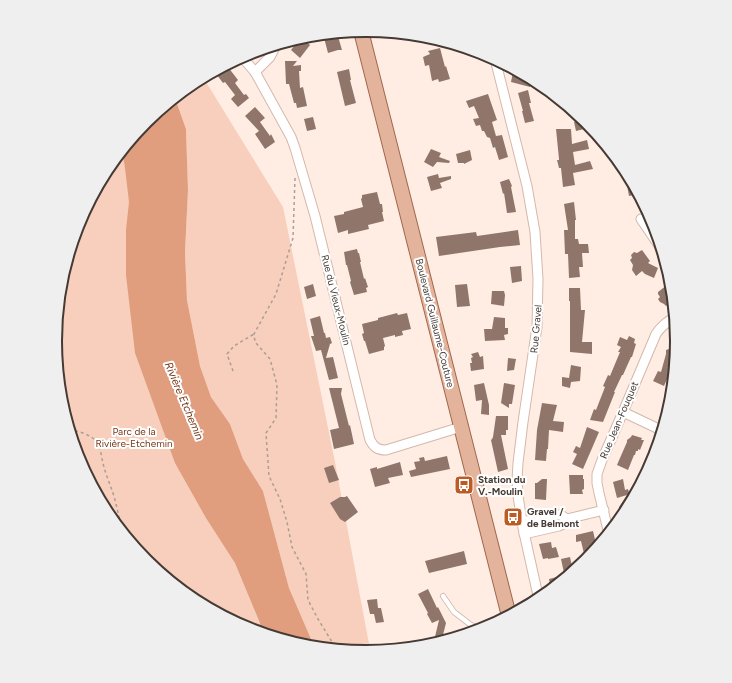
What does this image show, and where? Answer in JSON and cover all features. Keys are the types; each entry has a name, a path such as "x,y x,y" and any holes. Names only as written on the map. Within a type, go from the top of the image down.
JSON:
{"main road":[{"name":"Boulevard Guillaume-Couture","path":"363,37 508,611"}],"street":[{"path":"255,72 270,57 273,52"},
{"name":"Rue du Vieux-Moulin","path":"246,61 255,72 291,137 297,154 315,216 370,440 374,446 380,450 386,450 461,427"},
{"name":"Rue Gravel","path":"497,66 528,186 535,232 538,279 538,327 523,422 517,480 524,534 537,593"},
{"path":"641,219 649,231"},
{"name":"Rue Jean-Fouquet","path":"608,527 598,488 597,474 656,334 660,328 670,320"},
{"path":"623,412 657,428"},
{"path":"524,534 559,526 567,519 604,510"},
{"path":"522,522 557,515 561,515 567,519"}],"lane":[{"path":"443,596 454,612 474,626"}],"path":[{"path":"233,371 226,354 234,346 254,334 276,294 293,238 294,178"},
{"path":"254,334 256,342 270,358 277,385 276,418 266,433 269,476 280,499 287,522 292,547 306,574 308,600 333,644"},
{"path":"75,431 92,437 100,446 103,463 120,521"}],"green space":[{"path":"206,82 283,207 335,462 370,646 346,645 312,641 289,588 263,491 243,459 230,424 211,397 200,366 187,300 185,252 188,190 186,129 177,103"},
{"name":"Parc de la Rivière-Etchemin","path":"145,133 158,168 165,358 278,633 231,615 197,595 151,557 124,527 102,494 85,458 72,420 67,401 62,361 62,322 67,282 85,225 102,189 124,156"}],"water":[{"name":"Rivière Etchemin","path":"177,103 186,129 188,190 185,252 187,300 200,366 211,397 230,424 243,459 263,491 289,588 312,641 287,636 260,627 235,563 206,518 175,463 135,353 126,275 126,230 129,202 124,156 151,126"}],"building":[{"path":"339,39 342,50 328,53 325,40"},
{"path":"308,43 310,45 300,58 291,50 294,46"},
{"path":"440,48 450,79 439,82 438,79 432,81 429,65 425,66 423,57 430,54 428,51"},
{"path":"285,61 297,61 293,66 301,65 301,71 299,71 300,88 303,87 307,106 297,108 296,103 294,103 289,84 286,84"},
{"path":"229,69 238,80 235,83 244,95 246,94 249,98 238,107 231,99 235,95 225,82 223,83 218,76"},
{"path":"349,69 350,80 356,103 345,106 337,72"},
{"path":"512,75 530,85 530,87 511,82"},
{"path":"528,90 531,103 529,103 534,121 525,123 518,93"},
{"path":"488,94 497,120 492,122 496,136 502,135 508,157 499,160 495,147 493,148 490,138 487,137 484,131 482,131 480,125 476,126 473,119 479,118 474,106 469,108 466,101"},
{"path":"255,107 265,118 260,122 270,136 271,134 275,142 265,149 255,134 259,131 245,116"},
{"path":"313,117 316,129 307,131 304,119"},
{"path":"576,121 584,129 576,131 574,122"},
{"path":"556,129 571,129 572,144 587,140 589,149 573,152 575,165 590,161 593,169 573,173 575,185 563,187 561,168 559,168 557,160 559,159"},
{"path":"431,149 441,153 439,157 450,161 449,163 437,162 433,167 424,162"},
{"path":"470,150 472,160 464,164 458,163 456,154"},
{"path":"438,174 439,178 451,176 451,179 440,183 442,188 431,191 427,177"},
{"path":"509,179 512,186 516,212 507,213 504,193 503,194 500,182"},
{"path":"627,184 633,195 629,196"},
{"path":"377,192 380,204 382,204 384,221 368,225 369,229 348,234 348,230 338,233 334,216 363,207 361,199 362,195"},
{"path":"574,202 576,220 575,239 578,239 579,244 588,244 589,253 582,253 583,267 579,267 580,277 569,278 568,254 565,254 564,230 568,230 564,204"},
{"path":"518,230 520,245 439,256 436,237 476,232 477,236"},
{"path":"357,249 364,279 365,278 368,287 366,288 367,292 354,295 344,252"},
{"path":"642,250 650,261 648,263 658,268 654,278 642,271 636,276 632,270 633,265 630,260 632,258 631,255 634,252 637,253"},
{"path":"521,266 522,281 512,283 510,267"},
{"path":"313,284 316,296 307,299 304,287"},
{"path":"467,284 470,306 457,307 455,285"},
{"path":"666,286 668,305 666,306 660,302 658,299 660,297 658,292"},
{"path":"569,288 580,288 581,310 585,310 582,342 592,342 592,354 570,352"},
{"path":"492,291 504,291 504,306 491,304"},
{"path":"397,313 398,315 407,313 411,329 402,331 403,335 383,338 385,346 384,350 369,354 362,334 364,333 362,324"},
{"path":"320,316 326,338 330,337 332,343 330,344 326,358 333,357 338,378 329,380 321,350 316,351 311,336 314,336 310,319"},
{"path":"494,317 505,318 505,328 508,328 508,334 504,335 505,340 485,341 484,329 492,329"},
{"path":"629,336 635,339 634,343 636,344 632,357 614,392 603,422 590,420 594,409 596,410 605,387 603,386 608,375 610,376 620,352 618,352 621,347 617,345 620,337 627,340"},
{"path":"670,349 670,361 668,376 664,386 653,381 658,371 661,372 666,350"},
{"path":"478,352 480,357 483,356 484,369 471,371 470,363 472,363 471,358 473,357 471,354"},
{"path":"508,358 516,359 514,370 507,371"},
{"path":"571,365 581,367 580,381 571,382 570,388 562,386 562,377 569,378"},
{"path":"484,383 489,405 489,415 481,414 482,400 476,401 474,385"},
{"path":"504,383 515,385 512,404 509,404 509,408 501,403"},
{"path":"329,388 342,388 341,394 354,444 334,449 330,430 339,428"},
{"path":"542,403 557,405 553,421 564,422 563,432 549,430 546,461 535,460 537,430"},
{"path":"496,416 508,416 508,430 506,430 506,435 501,435 508,469 498,472 491,440 493,437"},
{"path":"587,427 599,432 583,469 572,464 577,454 573,452 576,446 580,448"},
{"path":"632,435 644,440 640,450 638,449 638,451 636,451 628,470 617,465 627,440"},
{"path":"447,456 450,469 411,477 409,471 416,469 414,462 420,461 419,458 424,457 425,461"},
{"path":"400,462 403,475 388,478 390,483 375,487 370,469 377,467 377,469"},
{"path":"333,465 339,480 329,483 324,468"},
{"path":"569,475 583,475 583,494 570,494"},
{"path":"542,479 547,479 546,500 535,499 535,483"},
{"path":"623,479 625,490 628,489 630,494 620,510 619,507 627,495 617,498 613,482"},
{"path":"347,496 358,512 345,522 340,519 330,503 340,497"},
{"path":"593,531 595,541 584,554 581,541 576,542 576,535"},
{"path":"551,542 552,548 556,547 559,557 543,559 539,544"},
{"path":"464,551 467,564 429,573 425,561"},
{"path":"570,557 572,566 564,573 561,559"},
{"path":"557,577 557,578 550,584 549,579"},
{"path":"428,589 446,623 443,636 435,638 439,620 432,623 418,594"},
{"path":"377,599 378,608 381,608 384,622 376,623 374,614 370,614 367,600"}],"place":[{"name":"Station du V.-Moulin","path":"464,485"},
{"name":"Gravel / de Belmont","path":"513,517"}]}
